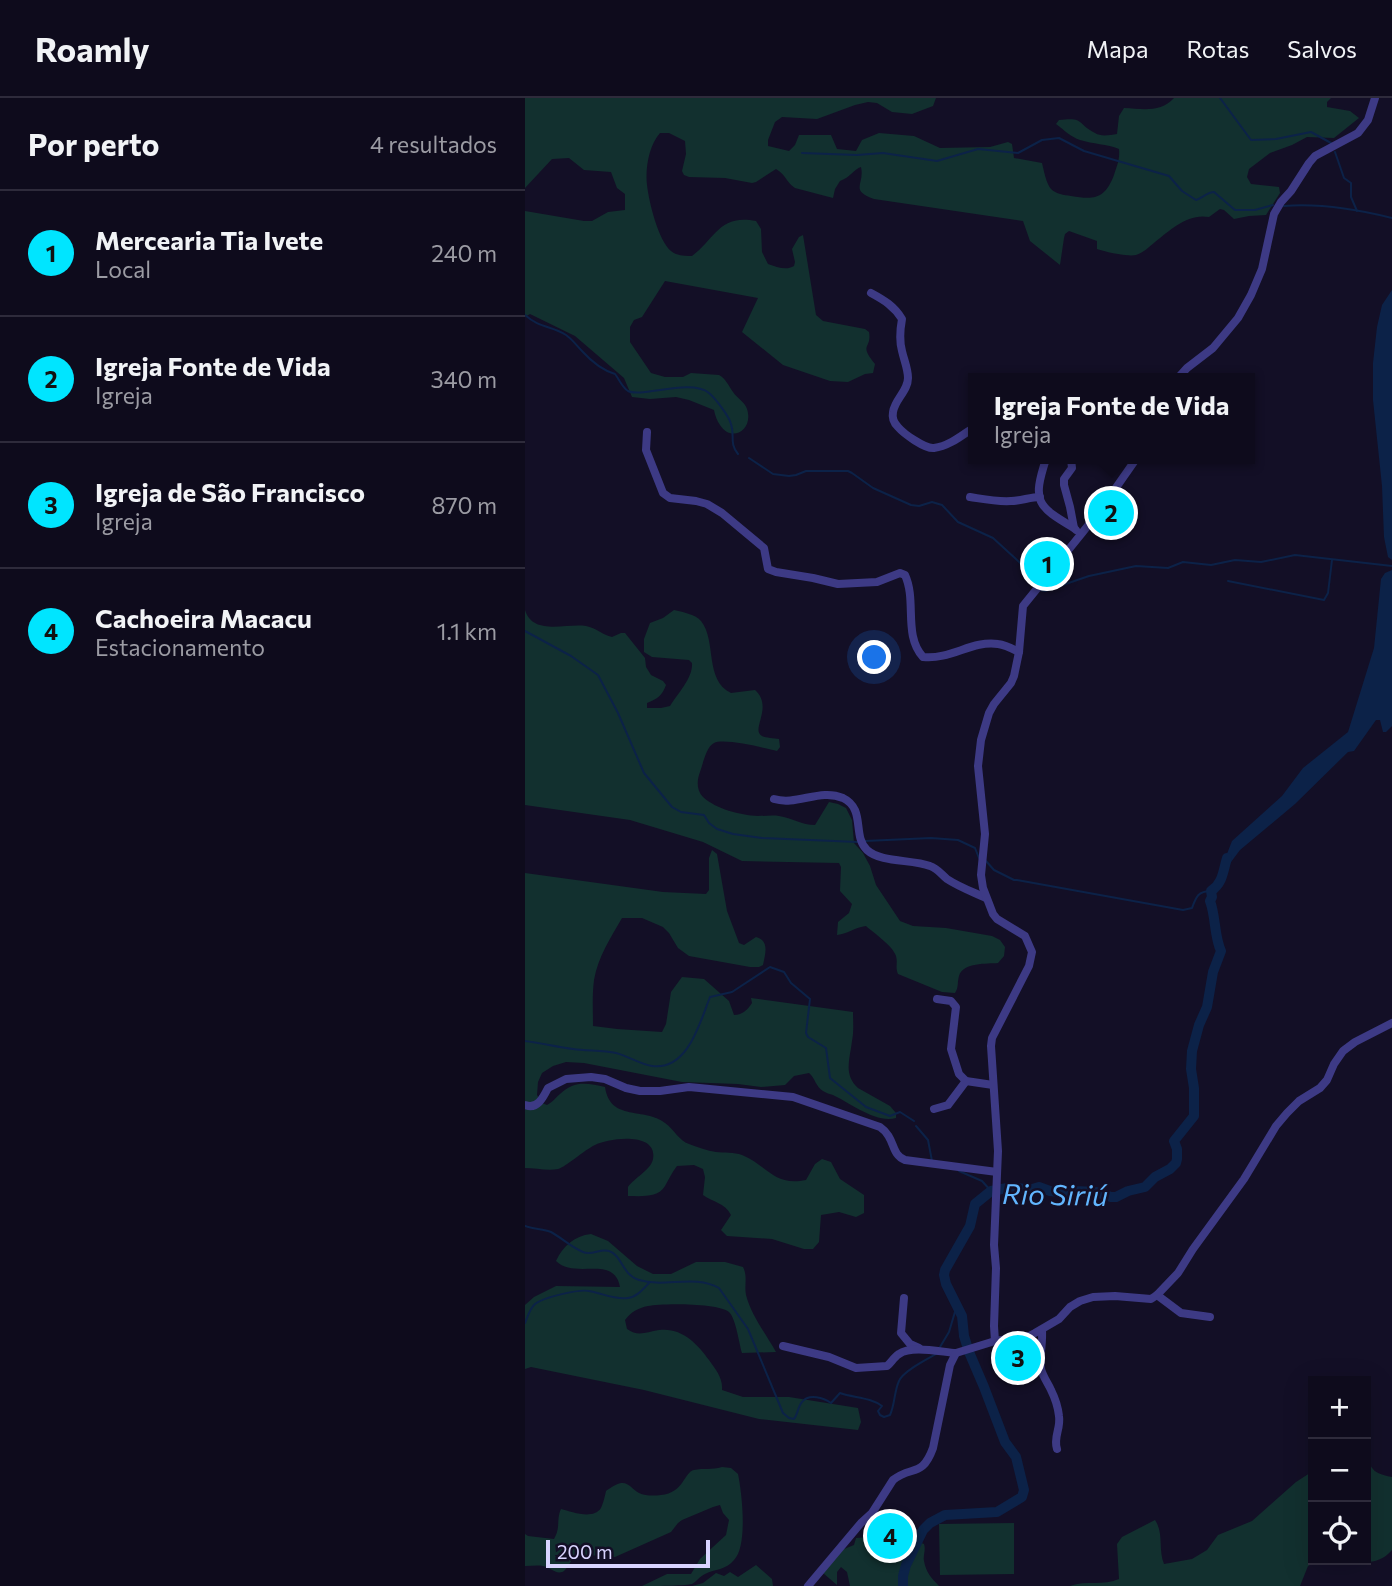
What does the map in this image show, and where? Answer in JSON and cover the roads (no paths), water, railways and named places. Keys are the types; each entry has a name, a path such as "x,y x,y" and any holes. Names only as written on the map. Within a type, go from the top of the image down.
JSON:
{"street":[{"path":"1182,373 1213,348 1238,318 1262,269 1274,214 1281,202 1315,156 1358,133 1369,120 1375,98"},
{"path":"871,293 895,308 902,319 901,348 908,376 893,413 897,426 926,448 950,443 968,431"},
{"path":"646,432 646,450 663,493 670,498 696,500 722,513 764,548 768,569 838,584 877,582 900,573 905,575 909,584 914,644 923,657 944,657 985,644 1001,644 1019,652"},
{"path":"1044,464 1039,480 1041,502 1046,510 1077,531"},
{"path":"1072,464 1064,485 1077,531"},
{"path":"995,1341 994,1245 998,1151 991,1046 992,1038 1029,966 1032,951 1025,936 997,919 986,898 981,876 985,834 978,766 981,740 989,713 1011,683 1019,652 1023,606 1077,531 1105,503 1132,464"},
{"path":"970,497 1013,502 1040,497"},
{"path":"774,799 782,801 832,795 845,799 857,813 862,843 868,851 883,857 929,865 961,887 986,898"},
{"path":"937,999 951,1001 955,1007 951,1049 959,1074 966,1081 993,1085"},
{"path":"783,1346 862,1368 887,1366 901,1352 922,1349 960,1352 995,1341 1029,1336 1059,1320 1070,1307 1093,1297 1151,1299 1178,1273 1244,1180 1281,1120 1299,1101 1327,1080 1343,1051 1392,1023"},
{"path":"525,1105 536,1105 548,1088 566,1079 591,1077 640,1091 689,1087 793,1097 880,1128 890,1136 899,1158 997,1171"},
{"path":"934,1109 948,1105 966,1081"},
{"path":"1157,1295 1185,1314 1210,1317"},
{"path":"904,1298 901,1333 910,1343 922,1349"},
{"path":"1042,1330 1042,1371 1060,1419 1055,1439 1057,1449"},
{"path":"808,1586 872,1513 893,1480 920,1469 930,1457 950,1365 960,1352"}],"water":[{"path":"1392,290 1392,560 1388,557 1384,537 1373,400 1373,363 1382,305"},
{"path":"1392,570 1392,726 1383,732 1380,720 1376,720 1354,751 1348,752 1295,804 1240,850 1225,870 1225,859 1232,841 1282,796 1303,768 1348,732 1374,648 1381,579 1385,573"}],"waterway":[{"path":"1220,98 1251,140 1276,139 1311,132 1331,143"},
{"path":"802,153 883,153 937,161 978,149 1018,153 1042,140 1059,138 1084,151 1169,176 1182,191 1196,200 1214,192 1235,210 1255,210 1273,205"},
{"path":"1335,152 1344,178 1351,183 1351,197 1357,211"},
{"path":"1284,206 1311,205 1392,218"},
{"path":"525,315 566,335 593,362 615,374 628,391 691,387 709,393 730,421 738,454"},
{"path":"749,458 773,474 789,476 806,471 848,471 873,488 911,505 919,506 932,502 942,505 958,522 993,538 1030,572 1035,584"},
{"path":"1040,590 1045,591 1089,576 1136,566 1168,568 1183,562 1211,565 1235,560 1261,562 1295,555 1392,566"},
{"path":"1228,581 1324,600 1328,593 1332,560"},
{"path":"525,631 571,656 598,675 644,773 672,807 681,812 704,815 717,829 733,834 762,838 858,842"},
{"path":"865,841 931,838 958,840 975,848 979,858"},
{"name":"Rio Siriú","path":"903,1586 906,1565 923,1530 930,1523 945,1515 997,1512 1022,1497 1024,1490 1016,1457 1005,1442 969,1352 962,1316 946,1284 945,1270 970,1226 975,1204 991,1191 1013,1187 1029,1190 1039,1187 1050,1191 1068,1193 1074,1190 1116,1197 1145,1187 1176,1163 1177,1149 1174,1141 1194,1116 1192,1051 1207,1007 1213,972 1221,951 1210,901 1211,891 1220,880 1227,858"},
{"path":"986,861 994,870 1014,880 1183,910 1192,908 1200,893 1211,891"},
{"path":"525,1041 611,1052 647,1065 664,1065 675,1061 691,1043 710,997 732,992 770,967 784,972 791,983 810,999 806,1033 826,1048 830,1078 866,1107 890,1116 900,1112 914,1121"},
{"path":"916,1126 928,1140 932,1161"},
{"path":"959,1171 982,1181 991,1191"},
{"path":"525,1226 551,1232 583,1252 609,1251 629,1274 639,1280 659,1283 690,1281 719,1288 748,1329 783,1413 789,1418 794,1419 805,1399 817,1397 831,1403 840,1393 877,1403 882,1406 878,1411 880,1415 890,1415 901,1377 936,1354"},
{"path":"525,1323 529,1312 539,1301 584,1291 628,1298 650,1282"},
{"path":"940,1347 949,1332 957,1305"}],"place":[{"name":"Igreja Fonte de Vida","path":"1111,513"},
{"name":"Mercearia Tia Ivete","path":"1047,564"},
{"name":"Igreja de São Francisco","path":"1018,1358"},
{"name":"Cachoeira Macacu","path":"890,1536"}]}
